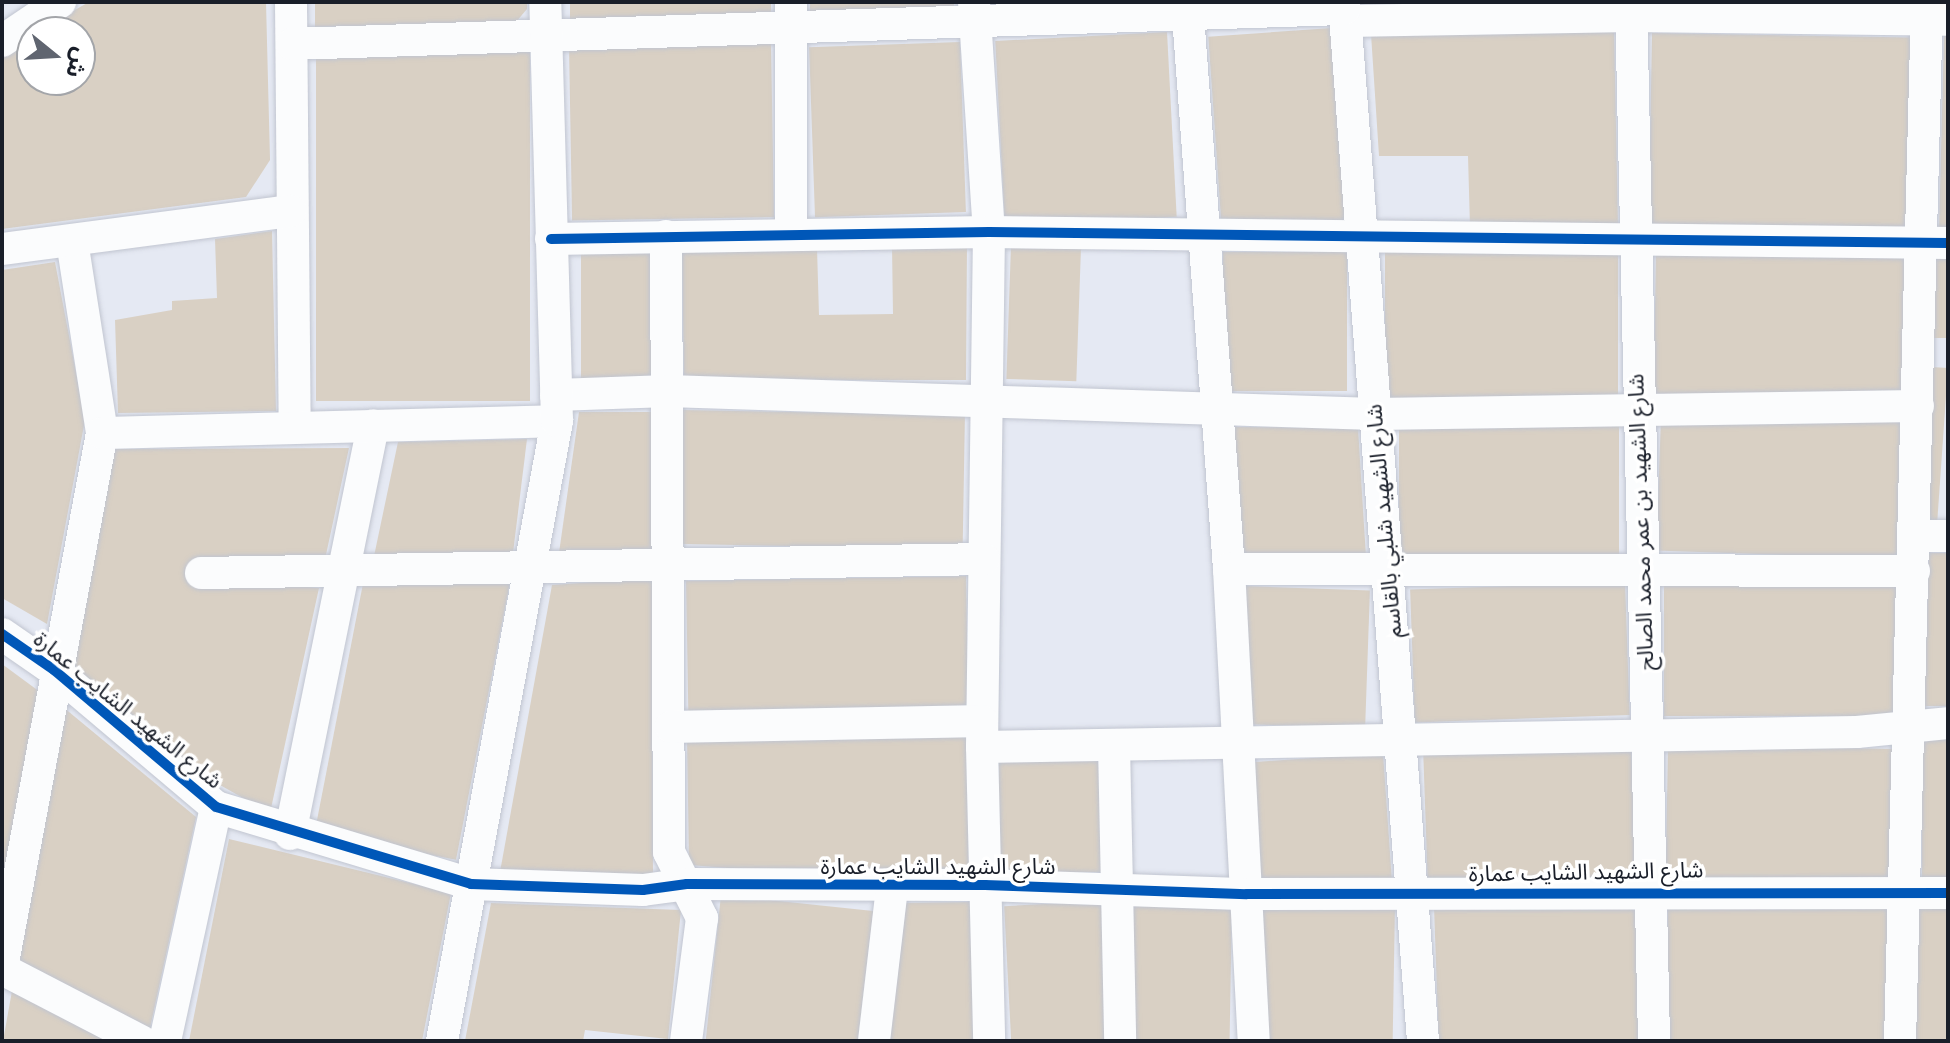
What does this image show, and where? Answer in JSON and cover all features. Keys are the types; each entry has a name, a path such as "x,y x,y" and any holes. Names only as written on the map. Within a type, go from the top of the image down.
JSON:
{"street":[{"path":"2,41 60,2"},
{"path":"291,2 295,427"},
{"path":"442,1041 534,568 557,408 545,2"},
{"path":"292,44 545,37 791,14 1188,7 1345,11 1631,9 1934,14 1934,354 1918,406 1900,1041"},
{"path":"1188,7 1201,234 1229,569 1234,741 1247,894 1254,1041"},
{"name":"شارع الشهيد بن عمر محمد الصالح","path":"1631,9 1637,411 1653,890 1654,1041"},
{"name":"شارع الشهيد شلبي بالقاسم","path":"1345,11 1423,1041"},
{"path":"975,12 989,232 982,734 989,1041"},
{"path":"791,14 791,232"},
{"path":"2,249 291,211"},
{"path":"551,239 791,232 989,232 1935,243"},
{"path":"666,236 671,727 669,852 702,918 686,1041"},
{"path":"72,241 102,433 54,670 2,968 141,1041"},
{"path":"102,433 373,425 557,408 668,391 1375,414 1918,406"},
{"path":"290,834 348,573 373,425"},
{"path":"1914,536 1948,536"},
{"path":"201,573 348,573 669,563 984,559"},
{"path":"1229,569 1389,573 1914,571"},
{"name":"شارع الشهيد الشايب عمارة","path":"2,634 54,670 216,807 290,834 471,884 643,890 687,884 985,885 1247,894 1413,895 1653,890 1948,893"},
{"path":"671,727 982,734 1114,745 1647,731 1857,732 1911,724 1948,723"},
{"path":"1114,745 1113,889 1120,1041"},
{"path":"165,1041 216,807"},
{"path":"874,1041 892,887"}],"building":[{"path":"89,2 266,2 270,160 246,197 2,229 2,51 16,43 16,96 96,96 96,16 64,16"},
{"path":"315,2 527,2 527,9 516,22 315,27"},
{"path":"570,2 771,2 771,12 570,23"},
{"path":"810,2 954,2 954,9 810,13"},
{"path":"1332,28 1346,222 1222,230 1208,37"},
{"path":"1614,28 1618,226 1470,227 1468,156 1379,156 1371,34"},
{"path":"1167,32 1177,217 1005,226 995,41"},
{"path":"1652,33 1911,38 1908,231 1649,227"},
{"path":"1944,35 1948,35 1948,231 1939,231"},
{"path":"960,42 966,212 815,217 809,47"},
{"path":"771,43 774,217 572,220 569,47"},
{"path":"316,51 530,51 530,401 316,401"},
{"path":"272,231 276,411 118,413 115,320 172,310 172,301 217,298 215,239"},
{"path":"967,245 966,380 684,380 682,249 817,248 819,315 893,314 892,246"},
{"path":"1011,246 1081,248 1076,381 1006,379"},
{"path":"1385,250 1618,250 1618,398 1385,398"},
{"path":"581,252 652,252 652,380 581,380"},
{"path":"1223,252 1347,252 1347,391 1223,391"},
{"path":"1656,252 1906,256 1903,401 1653,397"},
{"path":"1935,257 1948,258 1948,338 1933,338"},
{"path":"55,262 85,420 47,624 2,598 2,270"},
{"path":"1932,367 1948,368 1937,521 1921,520"},
{"path":"683,410 965,415 963,549 681,544"},
{"path":"579,412 652,412 653,549 559,553"},
{"path":"1661,413 1903,421 1898,559 1656,550"},
{"path":"1399,425 1619,425 1619,563 1399,563"},
{"path":"1234,427 1358,428 1366,557 1244,555"},
{"path":"527,439 513,553 373,561 398,442"},
{"path":"349,448 324,564 194,577 319,588 270,813 188,767 71,663 114,449"},
{"path":"1929,553 1948,553 1948,706 1924,706"},
{"path":"369,555 510,582 456,860 315,832"},
{"path":"966,576 968,712 688,717 686,581"},
{"path":"652,578 653,875 500,872 552,585"},
{"path":"1625,582 1630,715 1415,722 1410,590"},
{"path":"1664,585 1899,585 1899,716 1664,716"},
{"path":"1244,586 1370,590 1365,728 1239,724"},
{"path":"2,664 40,692 2,881"},
{"path":"63,707 196,817 150,1028 18,963"},
{"path":"968,734 971,874 830,876 689,865 687,736"},
{"path":"1922,738 1948,738 1948,880 1922,880"},
{"path":"1631,743 1636,879 1428,886 1423,750"},
{"path":"1668,745 1895,749 1893,884 1666,880"},
{"path":"999,752 1104,752 1104,872 999,872"},
{"path":"1383,753 1392,884 1261,893 1252,762"},
{"path":"229,839 451,893 422,1041 189,1041"},
{"path":"721,895 880,912 867,1041 706,1041"},
{"path":"1102,901 1109,1041 1011,1041 1004,906"},
{"path":"1128,901 1232,903 1230,1041 1126,1041"},
{"path":"972,902 975,1041 886,1041 902,903"},
{"path":"491,903 681,910 668,1039 585,1030 583,1041 465,1041"},
{"path":"1635,903 1640,1041 1439,1041 1434,910"},
{"path":"1259,905 1395,907 1393,1041 1257,1041"},
{"path":"1668,905 1889,909 1887,1041 1666,1041"},
{"path":"1916,909 1948,909 1948,1041 1916,1041"},
{"path":"12,991 110,1041 3,1041"}],"cycle path":[{"path":"551,239 989,232 1948,243"},
{"path":"2,634 54,670 216,807 471,884 643,890 687,884 985,885 1247,894 1948,893"}]}
